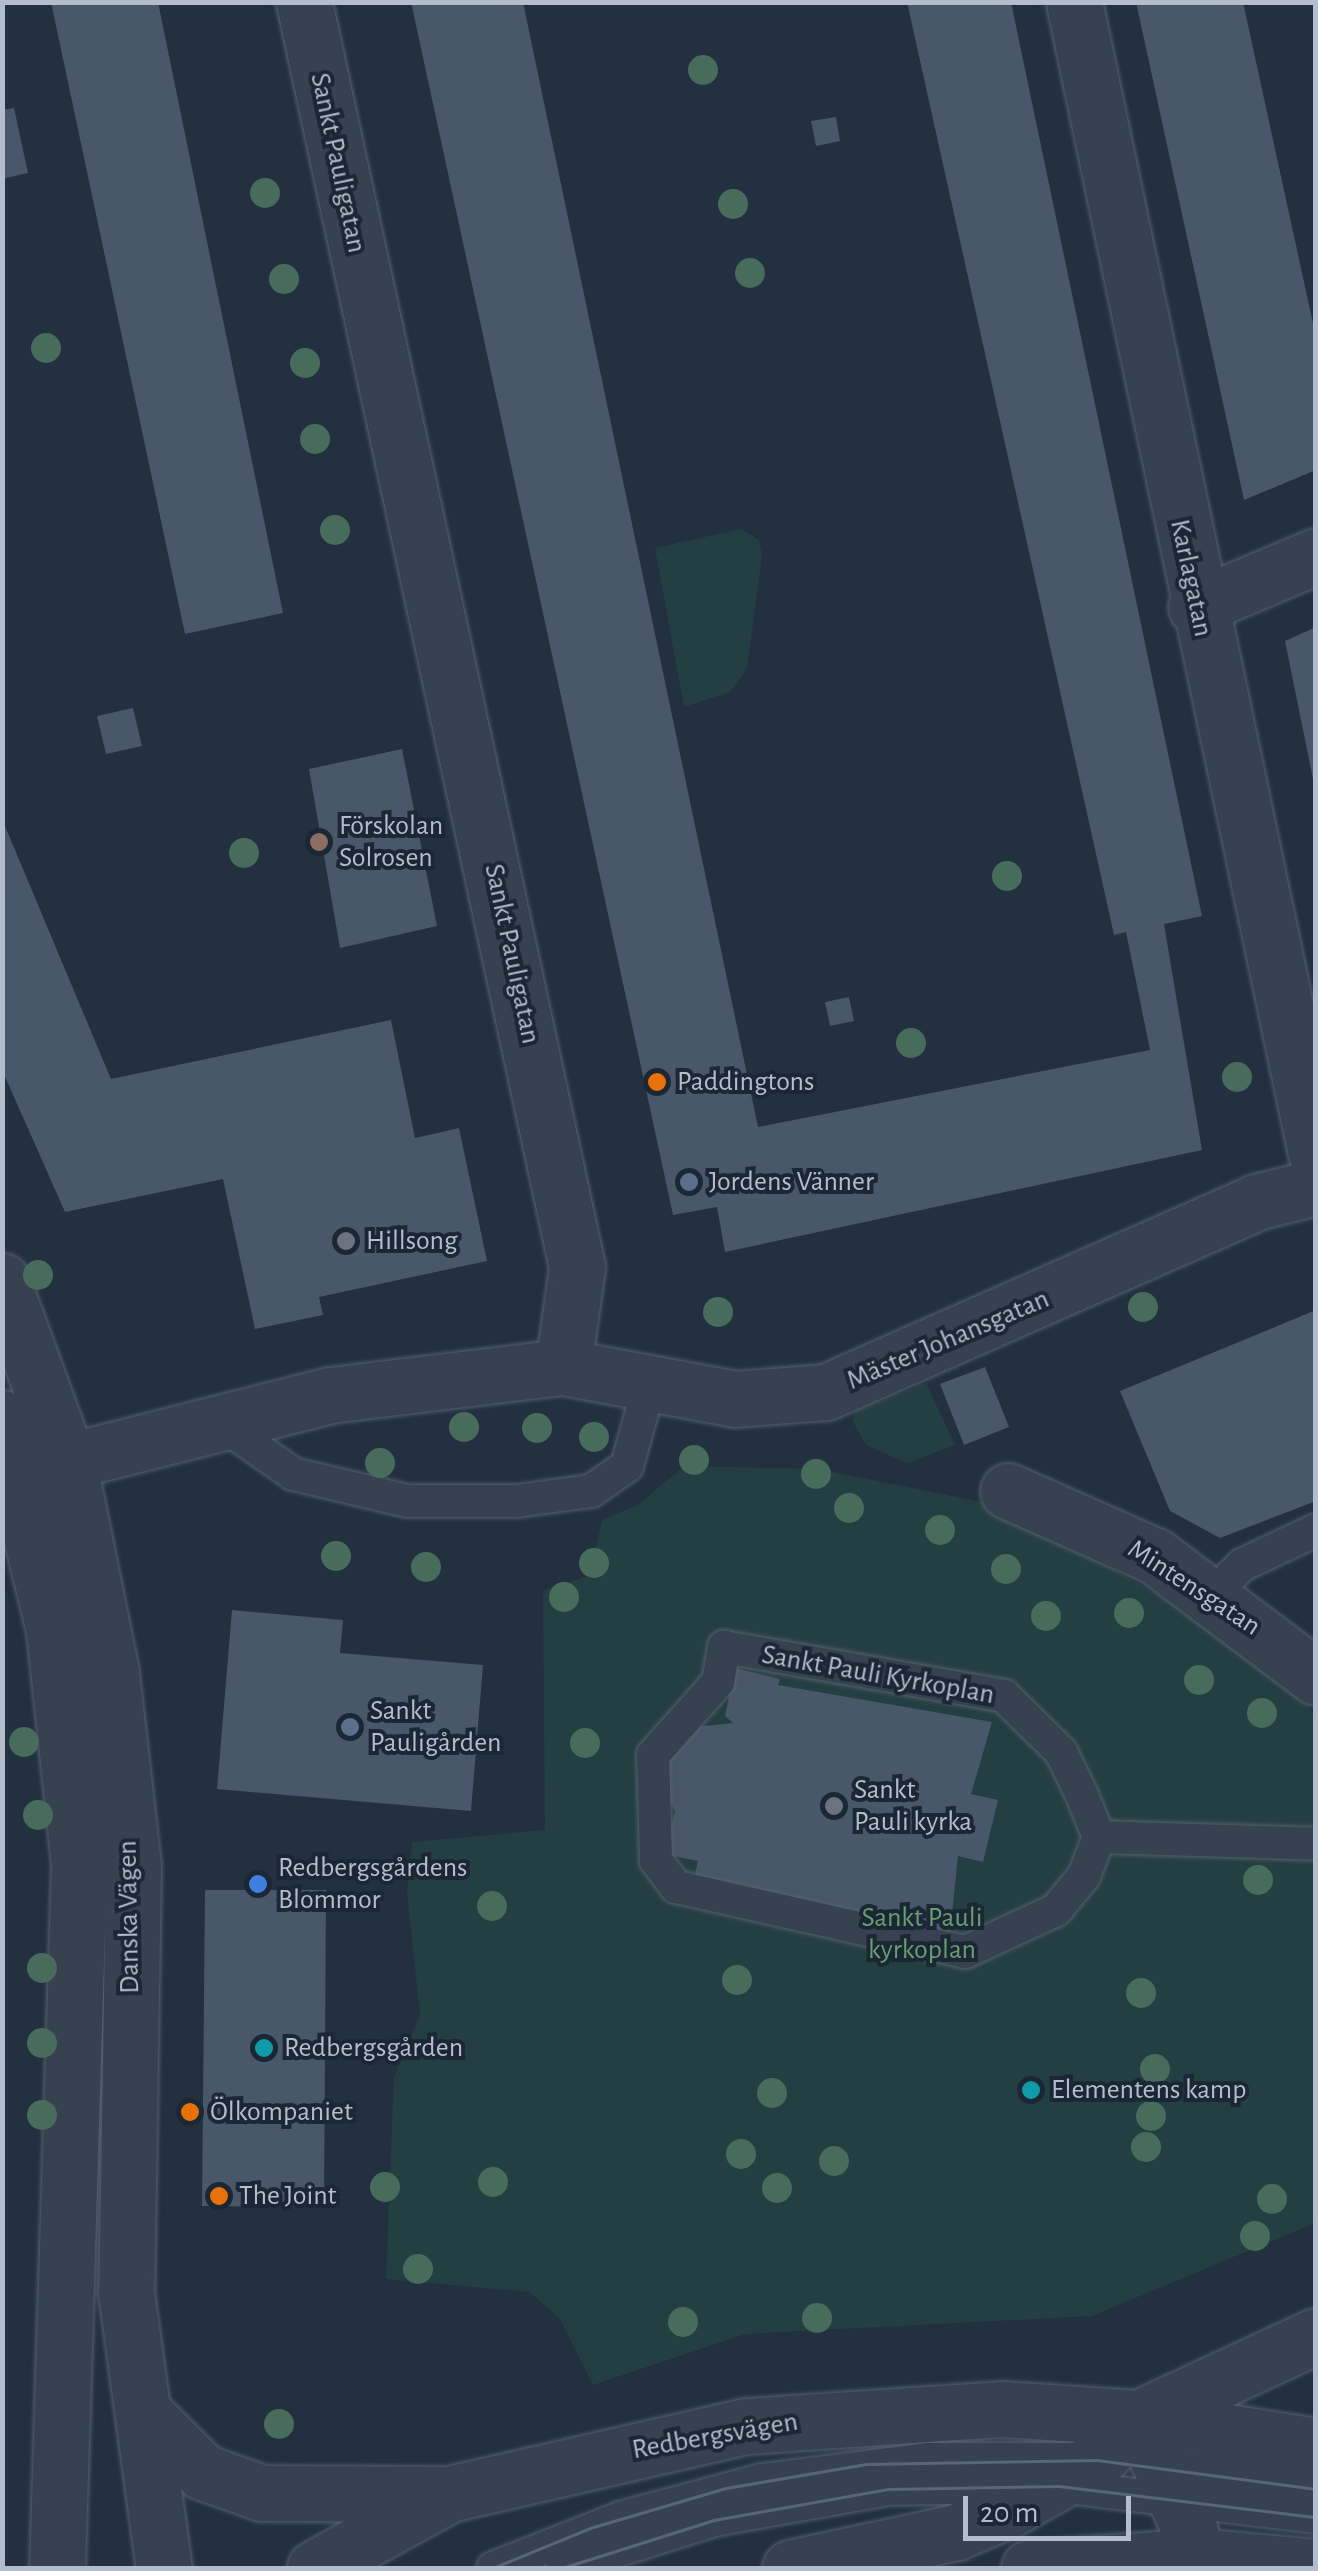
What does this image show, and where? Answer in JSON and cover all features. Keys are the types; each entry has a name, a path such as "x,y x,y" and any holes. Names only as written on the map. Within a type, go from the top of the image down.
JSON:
{"street":[{"name":"Sankt Pauligatan","path":"304,2 577,1267 564,1367"},
{"name":"Karlagatan","path":"1074,2 1196,607 1316,1153"},
{"path":"1196,607 1316,556"},
{"name":"Mäster Johansgatan","path":"564,1367 735,1399 826,1392 1256,1202 1316,1187"},
{"name":"Danska Vägen","path":"2,1280 45,1468 102,1620 132,1867 123,2227 164,2568"},
{"path":"45,1468 330,1395 564,1367"},
{"name":"Danska Vägen","path":"2,1418 45,1468 79,1865 64,2479 57,2568"},
{"name":"Mintensgatan","path":"1008,1491 1156,1556 1213,1594 1316,1677"},
{"path":"790,2568 956,2532 1078,2473 1140,2418 1316,2336"},
{"name":"Redbergsvägen","path":"315,2568 449,2494 795,2420 1003,2408 1140,2418 1316,2446"},
{"path":"146,2415 203,2472 262,2494 449,2494"},
{"path":"1140,2418 1172,2480 1193,2562"},
{"path":"64,2479 80,2520 84,2568"},
{"path":"1030,2568 1193,2562 1316,2566"}],"lane":[{"path":"220,1423 292,1474 407,1501 517,1501 590,1491 627,1466 650,1383"},
{"path":"1213,1594 1242,1565 1316,1530"},
{"name":"Sankt Pauli Kyrkoplan","path":"724,1647 1004,1696 1061,1752 1098,1837 1084,1876 1056,1910 965,1952 676,1888 654,1844 653,1754 718,1682 724,1647"},
{"path":"1098,1837 1316,1844"},
{"path":"493,2568 620,2518 762,2480 928,2459 1316,2489"},
{"path":"562,2568 714,2520 819,2499 1078,2473 1172,2480 1316,2516"}],"green space":[{"path":"741,529 759,540 762,555 747,669 730,692 684,707 655,548"},
{"path":"926,1383 955,1445 907,1463 866,1445 852,1420 856,1411"},
{"name":"Sankt Pauli kyrkoplan","path":"684,1466 816,1469 997,1505 1269,1657 1315,1715 1315,2223 1092,2316 745,2334 593,2385 560,2319 530,2292 386,2279 394,2077 420,2015 407,1892 412,1842 545,1830 543,1591 590,1575 602,1520 639,1504"}],"building":[{"path":"51,2 158,2 283,613 185,634"},
{"path":"411,2 523,2 758,1127 1150,1050 1126,932 1114,935 907,2 1011,2 1202,916 1164,924 1202,1150 725,1252 717,1207 673,1215"},
{"path":"1136,2 1243,2 1316,337 1316,470 1244,500"},
{"path":"14,108 28,173 2,179 2,110"},
{"path":"836,117 840,141 816,146 811,121"},
{"path":"1316,627 1316,783 1314,784 1285,641"},
{"path":"133,708 142,746 106,754 97,716"},
{"path":"402,749 437,926 340,948 309,769"},
{"path":"2,819 111,1079 391,1020 415,1138 459,1128 487,1261 319,1297 323,1315 255,1329 223,1179 65,1212 2,1070"},
{"path":"849,997 854,1021 830,1026 825,1002"},
{"path":"1316,1310 1316,1501 1220,1538 1170,1511 1120,1391"},
{"path":"985,1367 1009,1427 964,1445 940,1384"},
{"name":"Sankt Pauligården","path":"232,1610 343,1620 340,1653 483,1665 471,1811 217,1789"},
{"name":"Sankt Pauli kyrka","path":"735,1668 780,1679 778,1685 992,1722 971,1794 998,1800 983,1862 958,1856 950,1933 693,1883 698,1861 664,1854 675,1811 665,1793 671,1754 696,1727 733,1723 725,1716"},
{"name":"Redbergsgården","path":"205,1890 326,1890 324,2207 202,2206"}],"tram line":[{"path":"493,2568 590,2528 726,2488 866,2464 1097,2460 1316,2489"},
{"path":"562,2568 714,2520 888,2489 1059,2486 1316,2517"}],"place":[{"name":"Förskolan Solrosen","path":"319,842"},
{"name":"Paddingtons","path":"657,1082"},
{"name":"Jordens Vänner","path":"689,1182"},
{"name":"Hillsong","path":"346,1241"},
{"name":"Sankt Pauligården","path":"350,1727"},
{"name":"Sankt Pauli kyrka","path":"834,1806"},
{"name":"Redbergsgårdens Blommor","path":"258,1884"},
{"name":"Redbergsgården","path":"264,2048"},
{"name":"Elementens kamp","path":"1031,2090"},
{"name":"Ölkompaniet","path":"190,2112"},
{"name":"The Joint","path":"219,2196"}]}
